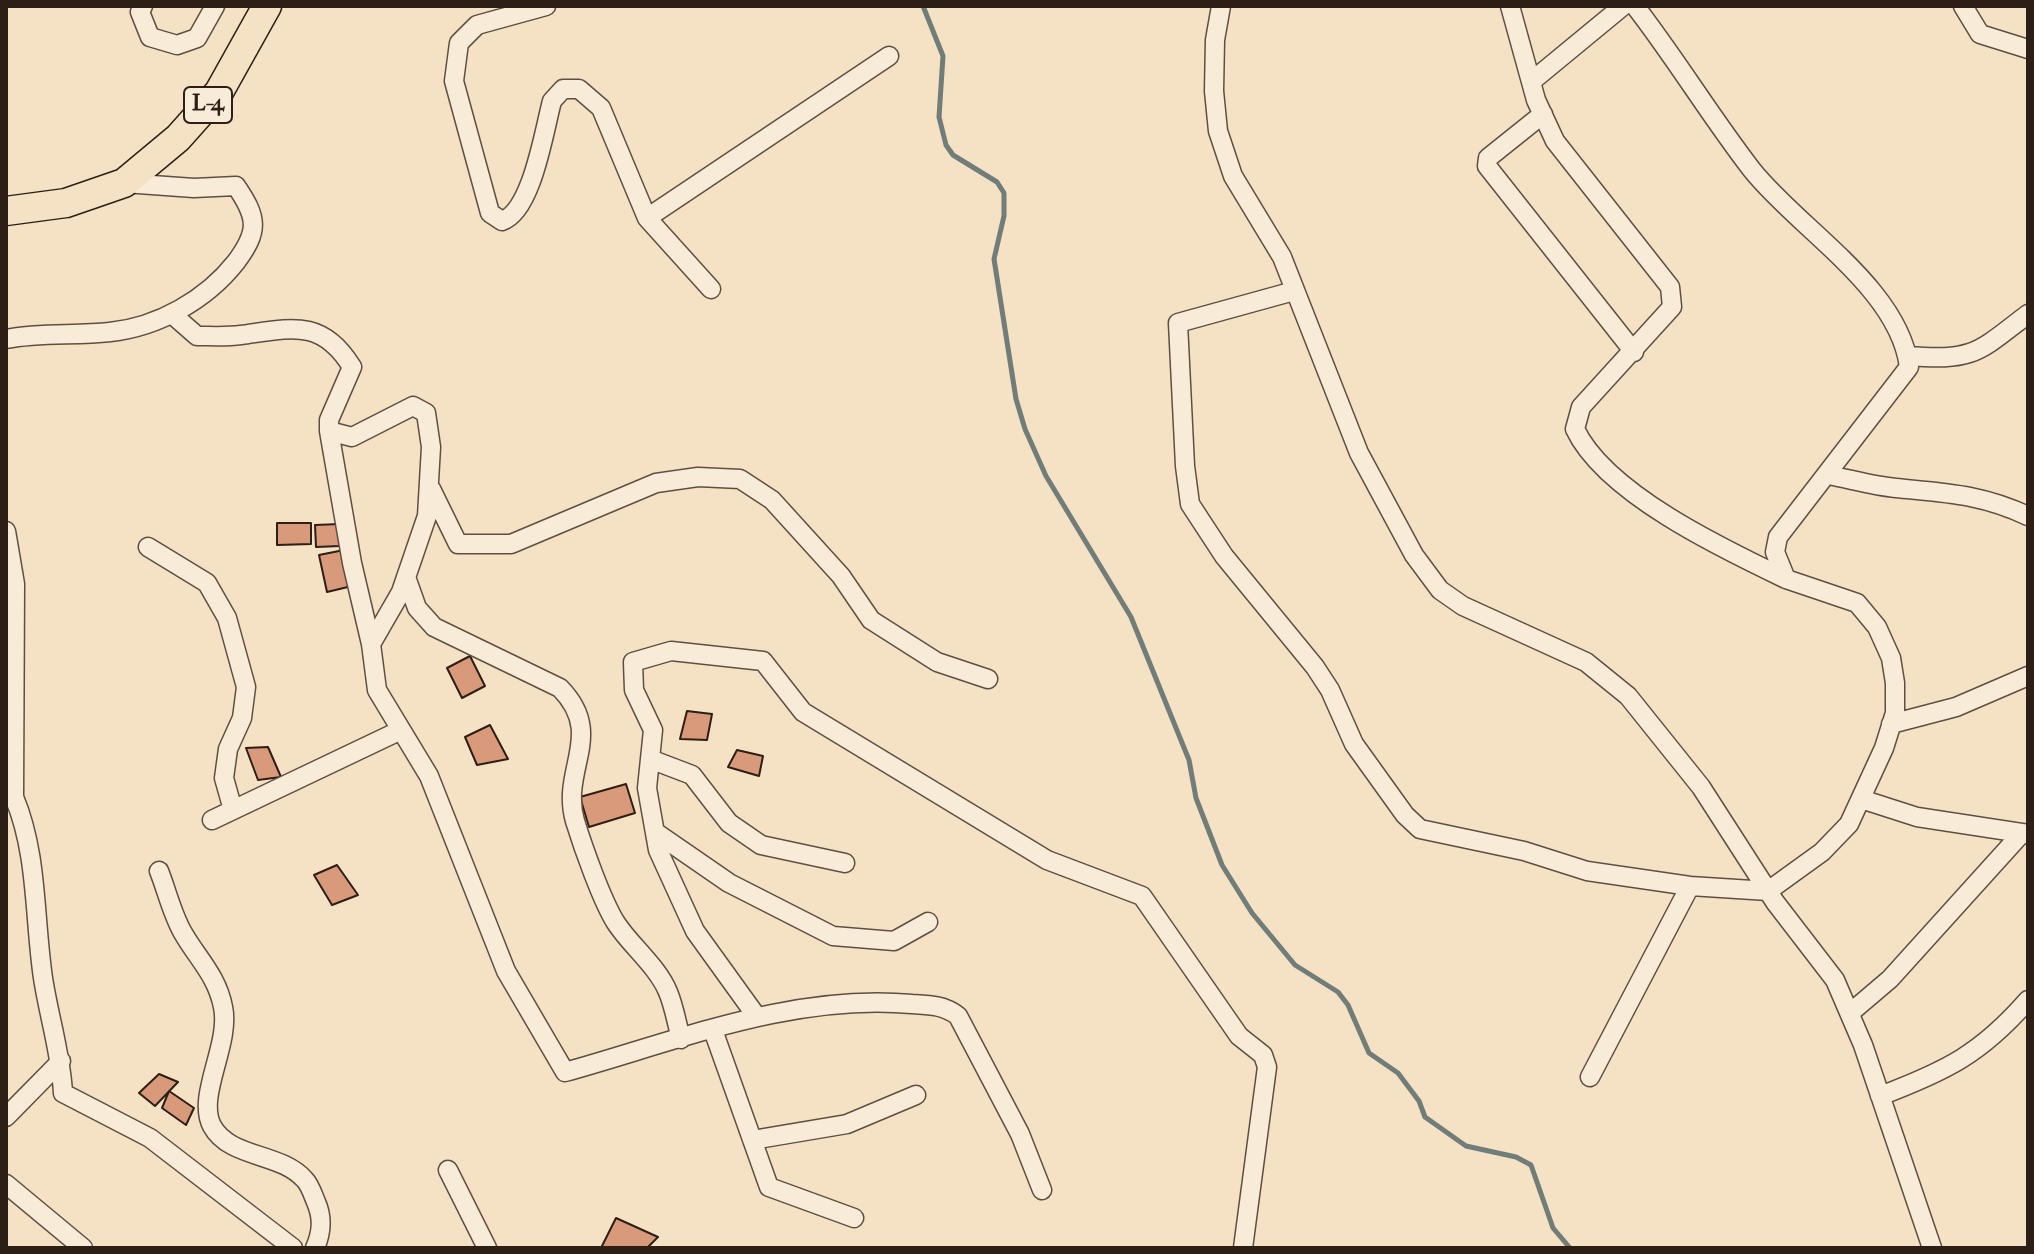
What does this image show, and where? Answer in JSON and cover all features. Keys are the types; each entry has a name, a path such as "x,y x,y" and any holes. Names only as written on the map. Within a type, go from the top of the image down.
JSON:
{"main road":[{"name":"L-4","path":"6,211 66,203 124,183 178,138 219,92 267,6"}],"street":[{"path":"143,6 140,12 150,37 177,45 197,38 215,6"},
{"path":"546,6 477,25 459,43 454,81 490,213 502,221 510,218 524,203 552,101 563,89 579,89 601,108 647,218 711,289"},
{"path":"1221,6 1215,40 1218,131 1233,176 1282,257 1359,453 1414,555 1440,590 1463,606 1586,662 1628,696 1701,787 1768,891 1835,980 1850,1013 1932,1248"},
{"path":"1294,291 1178,323 1185,466 1190,504 1224,556 1315,667 1354,744 1405,815 1420,829 1524,851 1587,871 1690,886 1768,891 1822,852 1849,824 1891,724 1895,683 1891,658 1877,627 1857,603 1786,579 1713,544 1617,481 1582,446 1575,429 1581,407 1672,307 1670,287 1555,141 1543,114 1510,6"},
{"path":"1532,81 1623,6"},
{"path":"1635,6 1753,171 1879,301 1908,356 1909,367 1778,537 1775,552 1786,579"},
{"path":"1963,6 1980,34 2028,49"},
{"path":"647,218 889,56"},
{"path":"1543,114 1488,158 1487,166 1634,352"},
{"path":"6,339 112,332 173,315 224,277 253,239 252,210 236,186 194,188 124,183"},
{"path":"1908,356 1944,359 1977,353 2028,314"},
{"path":"173,315 197,336 238,336 278,329 313,330 339,347 352,367 329,420 329,431 352,563 371,644 377,690 429,776 506,971 565,1072 757,1017 829,1004 897,1003 946,1007 958,1016 1020,1134 1042,1190"},
{"path":"329,431 352,437 413,406 426,413 431,447 427,516 406,577 371,644"},
{"path":"1828,475 1892,488 1953,492 1993,500 2028,516"},
{"path":"429,483 458,544 511,544 656,483 698,477 740,479 772,500 841,576 871,620 937,662 988,679"},
{"path":"6,531 15,584 10,614 14,797 27,829 43,980 61,1061 63,1093 150,1138 293,1248"},
{"path":"148,547 207,583 227,618 246,687 242,718 228,749 224,778 233,810"},
{"path":"406,577 417,608 434,627 560,688 581,716 583,732 571,792 575,822 615,922 668,990 681,1039"},
{"path":"757,1017 695,931 658,850 647,788 653,730 634,690 633,662 671,651 763,661 803,712 894,769 1047,860 1142,896 1239,1036 1263,1055 1267,1067 1243,1248"},
{"path":"1891,724 1956,707 2028,676"},
{"path":"212,820 401,730"},
{"path":"650,759 692,775 729,823 761,845 845,863"},
{"path":"1861,799 1917,817 2025,833"},
{"path":"655,832 729,883 833,936 894,941 928,922"},
{"path":"1850,1013 1890,979 2025,833"},
{"path":"159,871 184,935 213,973 224,1009 224,1042 207,1100 212,1125 230,1144 278,1162 305,1180 319,1208 322,1232 315,1248"},
{"path":"1590,1077 1690,886"},
{"path":"1880,1096 1944,1072 1986,1043 2028,1000"},
{"path":"713,1030 769,1187 854,1218"},
{"path":"6,1117 61,1061"},
{"path":"752,1140 847,1124 916,1095"},
{"path":"448,1170 487,1248"},
{"path":"6,1184 83,1248"}],"building":[{"path":"277,523 311,523 311,544 277,545"},
{"path":"340,524 340,546 316,547 315,525"},
{"path":"344,550 352,586 327,592 319,555"},
{"path":"470,656 485,686 462,698 447,668"},
{"path":"687,711 712,714 707,740 680,739"},
{"path":"490,725 508,759 477,765 465,737"},
{"path":"268,747 281,777 258,780 246,748"},
{"path":"737,750 763,756 759,776 728,767"},
{"path":"626,784 635,813 589,827 580,797"},
{"path":"337,865 358,895 332,905 314,875"},
{"path":"159,1074 178,1082 155,1106 139,1093"},
{"path":"169,1091 194,1108 186,1125 162,1108"},
{"path":"616,1218 658,1237 647,1248 601,1248"}],"waterway":[{"path":"923,6 943,56 939,117 946,145 953,155 997,182 1004,193 1004,216 994,259 1016,399 1025,429 1046,476 1131,617 1189,760 1196,798 1222,865 1252,913 1295,965 1338,992 1348,1005 1369,1053 1398,1073 1419,1101 1425,1117 1466,1146 1516,1157 1531,1165 1553,1228 1570,1248"}]}
